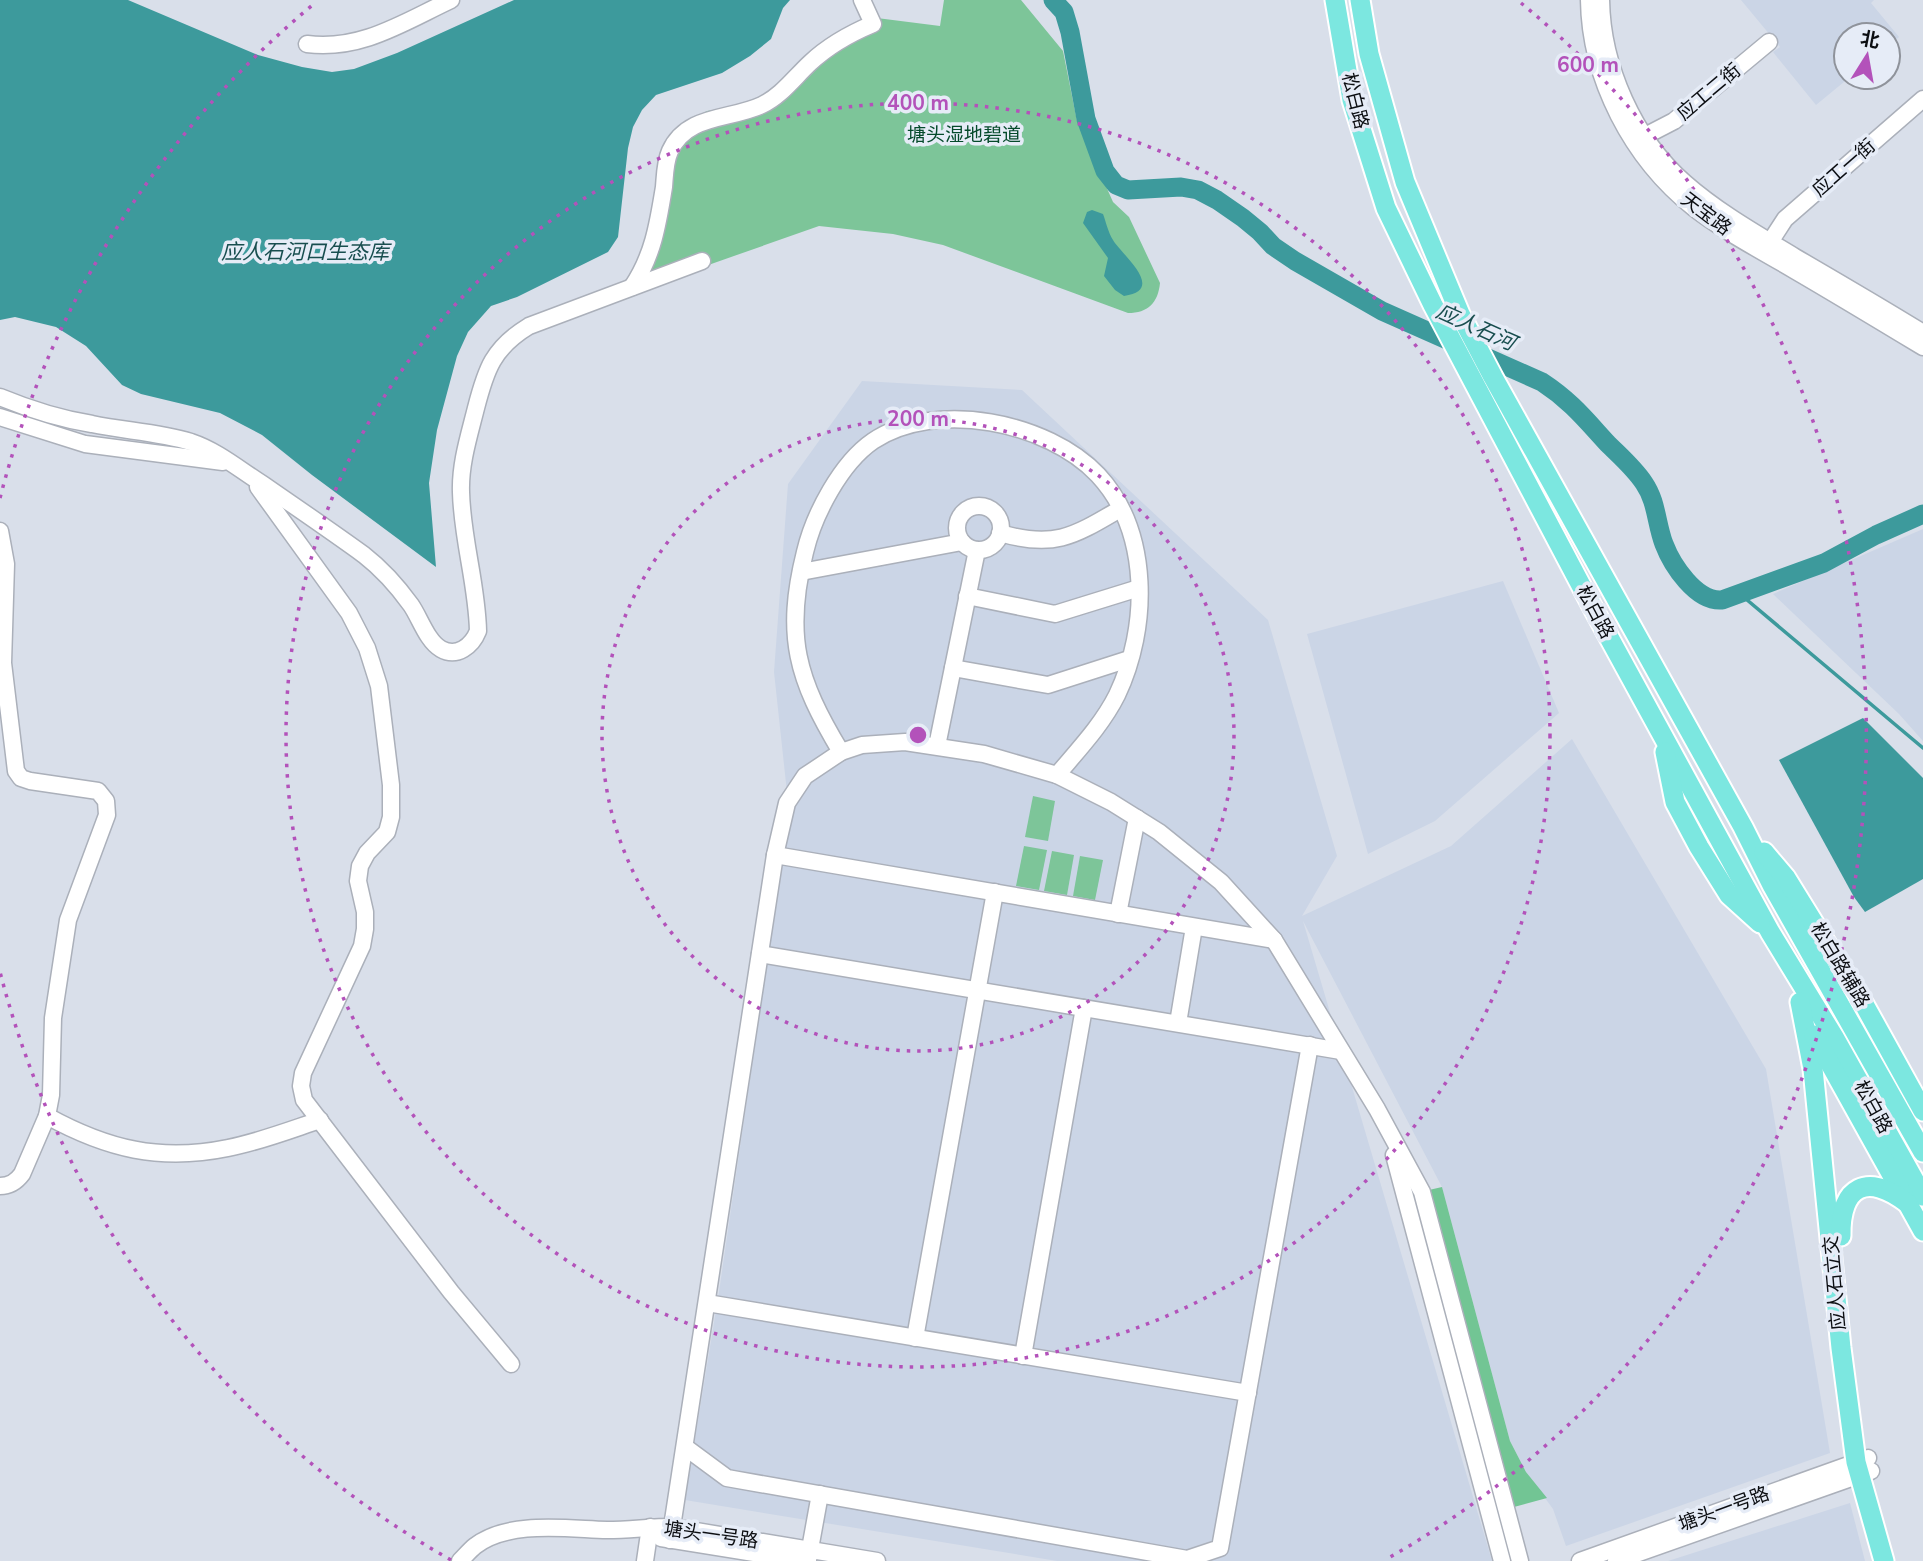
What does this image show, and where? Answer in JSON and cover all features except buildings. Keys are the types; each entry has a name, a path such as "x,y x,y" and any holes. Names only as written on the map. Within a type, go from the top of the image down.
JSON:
{"main road":[{"name":"松白路","path":"1335,0 1352,100 1386,208 1465,367 1661,733 1773,936 1834,1037 1915,1199"},
{"name":"松白路","path":"1360,0 1369,54 1405,182 1460,314 1743,827 1772,885 1923,1152"},
{"name":"松白路辅路","path":"1743,827 1786,878 1865,1006 1923,1111"},
{"path":"1773,936 1826,1059 1915,1199 1923,1231"},
{"name":"应人石立交","path":"1800,1002 1814,1069 1841,1348 1884,1561"},
{"path":"1865,1006 1923,1087"},
{"path":"1895,1561 1864,1466 1841,1235 1842,1212 1852,1194 1871,1186 1915,1199"}],"street":[{"path":"307,44 323,46 359,42 451,0"},
{"path":"632,287 647,263 654,243 666,165 676,141 696,124 744,113 765,104 783,91 825,50 873,24 862,0"},
{"name":"天宝路","path":"1589,0 1592,35 1606,87 1642,154 1665,182 1694,208 1731,234 1923,346"},
{"name":"天宝路","path":"1601,0 1601,20 1622,95 1646,136 1682,181 1722,212 1923,333"},
{"name":"应工二街","path":"1646,136 1674,121 1769,42"},
{"name":"应工一街","path":"1770,242 1785,219 1923,99"},
{"path":"0,397 91,424 173,437 194,443 232,463 370,559 412,607 433,643 441,649 459,651 475,640 478,631 462,507 461,476 466,446 488,368 498,351 512,337 529,326 702,261"},
{"path":"0,417 85,444 232,463"},
{"path":"841,752 812,702 801,669 795,635 801,572 814,522 847,468 871,442 903,426 922,422 942,419 989,422 1031,433 1051,442 1098,475 1120,509 1138,561 1136,630 1124,679 1110,708 1057,775"},
{"path":"251,477 349,612 368,648 379,686 391,786 391,817 387,832 367,853 360,866 358,881 365,921 362,946 303,1073 304,1100 451,1292 511,1364"},
{"path":"987,507 1001,523 1000,533 993,545 977,550 962,542 958,523 968,509 987,507"},
{"path":"1000,533 1036,541 1065,537 1080,532 1120,509"},
{"path":"0,531 6,564 3,663 16,771 21,778 30,781 98,791 107,801 107,815 68,920 53,1018 51,1095 47,1116 22,1174 8,1186 0,1186"},
{"path":"801,572 962,542"},
{"path":"937,746 977,550"},
{"path":"967,596 1055,614 1139,588"},
{"path":"953,668 1048,685 1129,659"},
{"path":"671,1533 783,816 794,789 805,776 841,752 862,745 905,742 1009,759 1057,775 1103,797 1137,818 1201,865 1240,901 1275,940 1422,1192 1520,1561"},
{"path":"1118,914 1137,818"},
{"path":"775,855 1275,940"},
{"path":"915,1338 995,892"},
{"path":"1178,1023 1194,927"},
{"path":"760,954 1341,1051"},
{"path":"1023,1356 1084,1008"},
{"path":"685,1447 727,1478 1173,1559 1187,1559 1220,1548 1310,1045"},
{"path":"47,1116 80,1134 116,1147 153,1153 191,1154 229,1148 320,1120"},
{"path":"1387,1129 1502,1561"},
{"path":"707,1303 1248,1393"},
{"name":"塘头一号路","path":"1580,1561 1864,1466"},
{"name":"塘头一号路","path":"1616,1561 1864,1466"},
{"path":"807,1557 820,1494"},
{"name":"塘头一号路","path":"460,1561 476,1545 492,1537 519,1530 543,1528 671,1533 807,1557 877,1561"},
{"path":"645,1561 649,1531"}],"shaded area":[{"path":"1741,0 1874,0 1871,3 1886,21 1832,21 1833,91 1816,105 1773,52 1780,47"},
{"path":"862,381 1022,390 1268,620 1337,856 1302,916 1451,846 1572,739 1766,1069 1830,1453 1566,1546 1553,1509 1526,1472 1510,1441 1442,1187 1303,921 1492,1561 1057,1561 685,1500 719,1292 789,811 774,672 788,484"},
{"path":"1923,529 1923,741 1899,714 1773,594"},
{"path":"1503,581 1559,713 1435,821 1368,854 1307,634"},
{"path":"1850,1503 1865,1561 1668,1561"}],"green space":[{"name":"塘头湿地碧道","path":"944,0 1021,0 1063,51 1077,121 1113,202 1129,217 1160,283 1151,306 1128,313 943,245 893,234 819,226 629,293 651,221 662,149 680,125 707,111 742,105 761,97 778,85 820,44 869,17 940,26"},
{"path":"1033,796 1055,801 1048,841 1025,837"},
{"path":"1024,846 1047,850 1039,890 1016,886"},
{"path":"1052,851 1074,855 1067,895 1044,891"},
{"path":"1080,856 1103,860 1095,900 1073,896"},
{"path":"1442,1187 1510,1441 1526,1472 1547,1498 1514,1507 1429,1190"}],"water":[{"name":"应人石河口生态库","path":"0,0 128,0 258,55 332,72 354,69 397,53 514,0 790,0 783,8 771,39 750,56 722,73 656,95 642,110 633,127 628,148 618,237 608,252 517,297 491,306 468,332 457,356 437,430 429,483 436,567 262,435 220,413 141,394 122,385 86,346 56,327 15,317 0,320"},
{"path":"1092,210 1103,214 1113,240 1138,271 1142,287 1136,292 1124,296 1115,290 1104,276 1108,258 1083,223 1087,212"},
{"path":"1863,718 1923,778 1923,879 1865,912 1854,897 1779,760"}],"waterway":[{"name":"应人石河","path":"1053,0 1064,12 1070,32 1086,119 1105,171 1116,185 1128,190 1181,187 1198,190 1243,218 1273,246 1295,261 1382,311 1542,382 1577,411 1640,478 1651,498 1668,553 1686,581 1703,595 1722,600 1824,563 1923,514"},
{"path":"1740,594 1923,748"}]}
